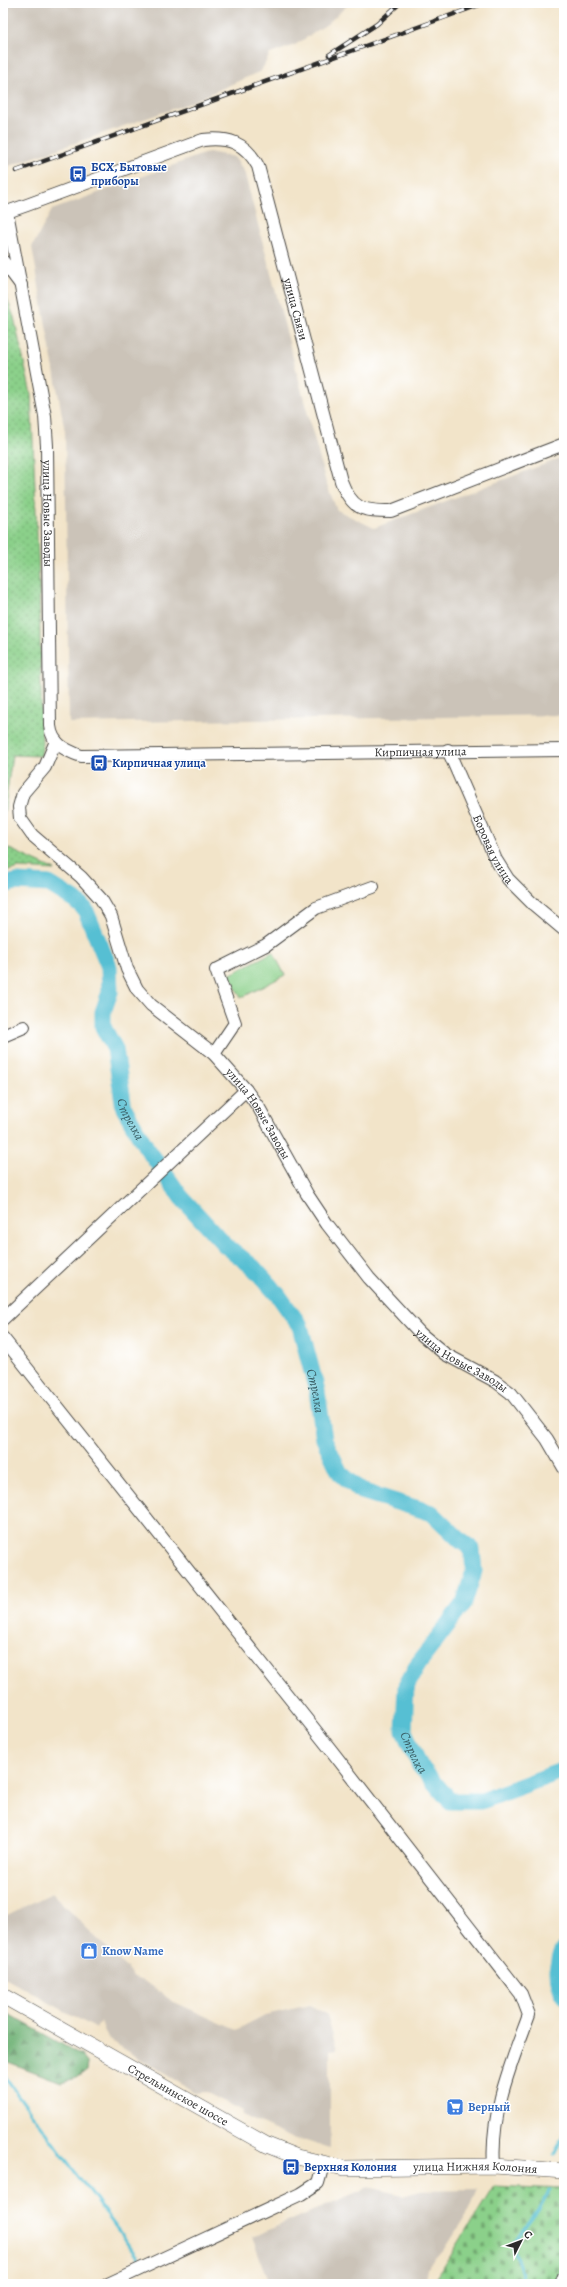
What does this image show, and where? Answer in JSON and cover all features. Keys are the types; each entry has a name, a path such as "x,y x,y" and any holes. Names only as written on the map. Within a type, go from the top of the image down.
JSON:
{"main road":[{"name":"Стрельнинское шоссе","path":"3,1996 267,2145 296,2158 323,2165 363,2170"},
{"name":"улица Нижняя Колония","path":"363,2170 494,2166 564,2171"}],"street":[{"name":"улица Связи","path":"5,211 203,140 221,138 235,143 252,155 258,166 341,481 345,492 357,505 368,511 391,511 564,444"},
{"name":"улица Новые Заводы","path":"5,211 23,287 42,394 47,446 50,726 59,745 45,767 23,793 19,806 22,822 44,846 81,876 101,899 111,916 131,978 142,996 214,1054 246,1090 259,1108 307,1194 327,1224 369,1278 421,1334 445,1354 495,1381 511,1393 547,1439 564,1468"},
{"name":"улица Новые Заводы","path":"3,261 23,287"},
{"name":"Кирпичная улица","path":"59,745 81,756 448,750 564,750"},
{"name":"Боровая улица","path":"448,750 496,860 508,879 533,904 564,930"},
{"path":"214,1054 235,1023 216,970 266,945 316,908 373,887"},
{"path":"3,1036 24,1027"},
{"path":"3,1319 246,1090"},
{"path":"3,1338 330,1750 521,1994 529,2015 506,2077 496,2113 493,2149 494,2166"},
{"path":"108,2284 301,2194 318,2184 323,2165"},
{"path":"560,2284 564,2276"}],"shaded area":[{"path":"3,3 350,3 327,24 295,45 270,54 261,71 187,104 3,168"},
{"path":"209,152 234,157 244,171 326,483 337,510 374,528 564,457 564,715 69,723 65,432 32,247 52,210"},
{"path":"52,1893 135,1977 141,1979 172,2001 236,2030 265,2015 310,2005 327,2015 337,2049 330,2050 330,2149 306,2141 296,2140 242,2115 243,2111 205,2092 196,2093 108,2039 101,2022 95,2028 3,1977 3,1917"},
{"path":"369,2187 403,2195 420,2190 478,2189 471,2207 445,2248 428,2267 426,2280 420,2284 269,2284 252,2237"}],"green space":[{"path":"3,288 14,317 31,394 39,581 42,748 41,756 12,755 3,823 3,475 6,458 3,428"},
{"path":"3,846 55,870 19,868 3,872"},
{"path":"273,952 285,975 241,998 229,975"},
{"path":"3,2011 81,2055 88,2064 87,2071 77,2078 61,2082 3,2060"},
{"path":"494,2186 564,2189 564,2267 558,2284 433,2284"}],"waterway":[{"name":"Стрелка","path":"3,885 16,882 49,884 75,900 85,909 109,967 110,992 103,1012 103,1027 115,1049 124,1108 146,1147 181,1197 225,1245 253,1267 278,1295 300,1326 317,1391 324,1439 340,1473 361,1491 432,1513 461,1541 472,1549 474,1571 464,1603 418,1664 406,1686 404,1731 420,1766 450,1801 481,1801 564,1770"},
{"name":"Стрелка","path":"564,1948 559,1958 558,1965 560,1984 564,1995"},
{"path":"3,2075 141,2261"},
{"path":"554,2155 564,2135"},
{"path":"519,2284 522,2274 512,2244 539,2209 549,2191"},
{"path":"155,2280 159,2284"}],"railway":[{"path":"329,55 377,24 400,3"},
{"path":"16,171 485,3"}],"place":[{"name":"БСХ, Бытовые приборы","path":"78,174"},
{"name":"Кирпичная улица","path":"99,763"},
{"name":"Know Name","path":"89,1951"},
{"name":"Верный","path":"455,2107"},
{"name":"Верхняя Колония","path":"291,2167"}]}
